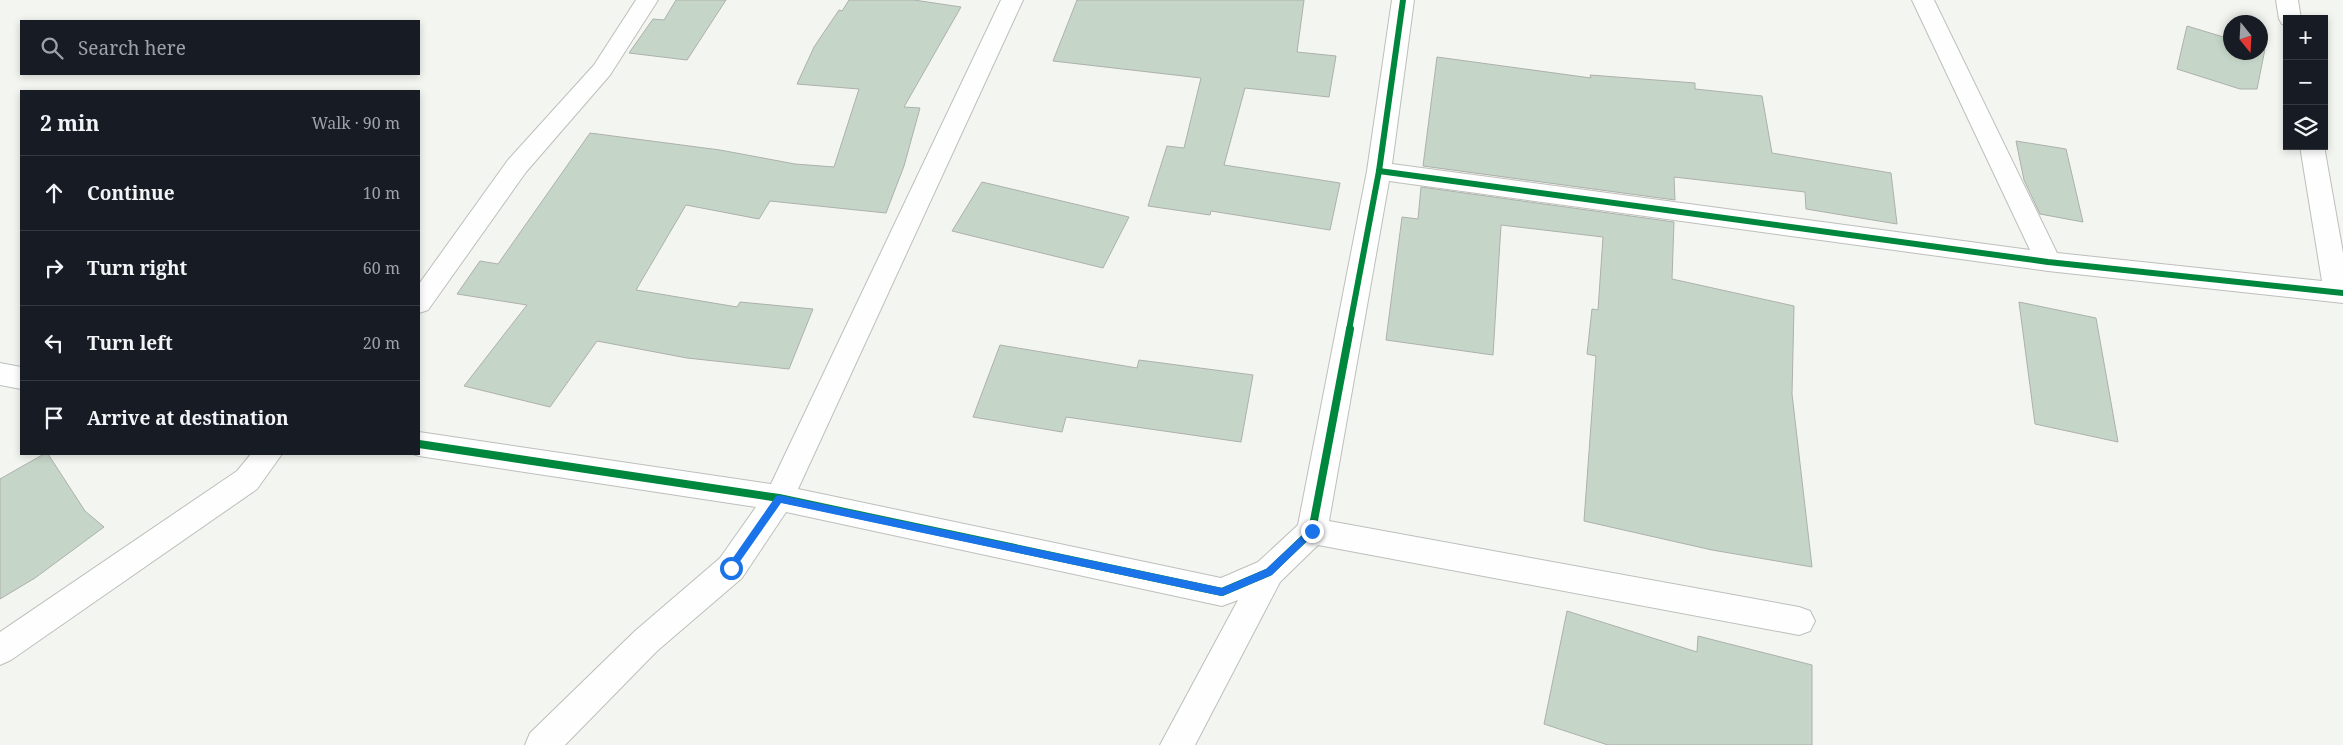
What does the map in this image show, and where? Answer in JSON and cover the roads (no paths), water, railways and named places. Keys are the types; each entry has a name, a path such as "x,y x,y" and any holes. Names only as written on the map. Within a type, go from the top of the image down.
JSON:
{"street":[{"path":"420,302 517,166 602,70 647,0"},
{"path":"542,745 646,641 731,568 779,498 1012,0"},
{"path":"1177,745 1269,572 1312,531 1379,172 1404,0"},
{"path":"1923,0 2048,262"},
{"path":"2287,0 2289,15"},
{"path":"1379,172 2048,262 2340,292 2313,150"},
{"path":"0,374 20,378"},
{"path":"420,444 779,498 1222,592 1269,572"},
{"path":"0,650 247,480 267,455"},
{"path":"1312,531 1799,622"}]}
